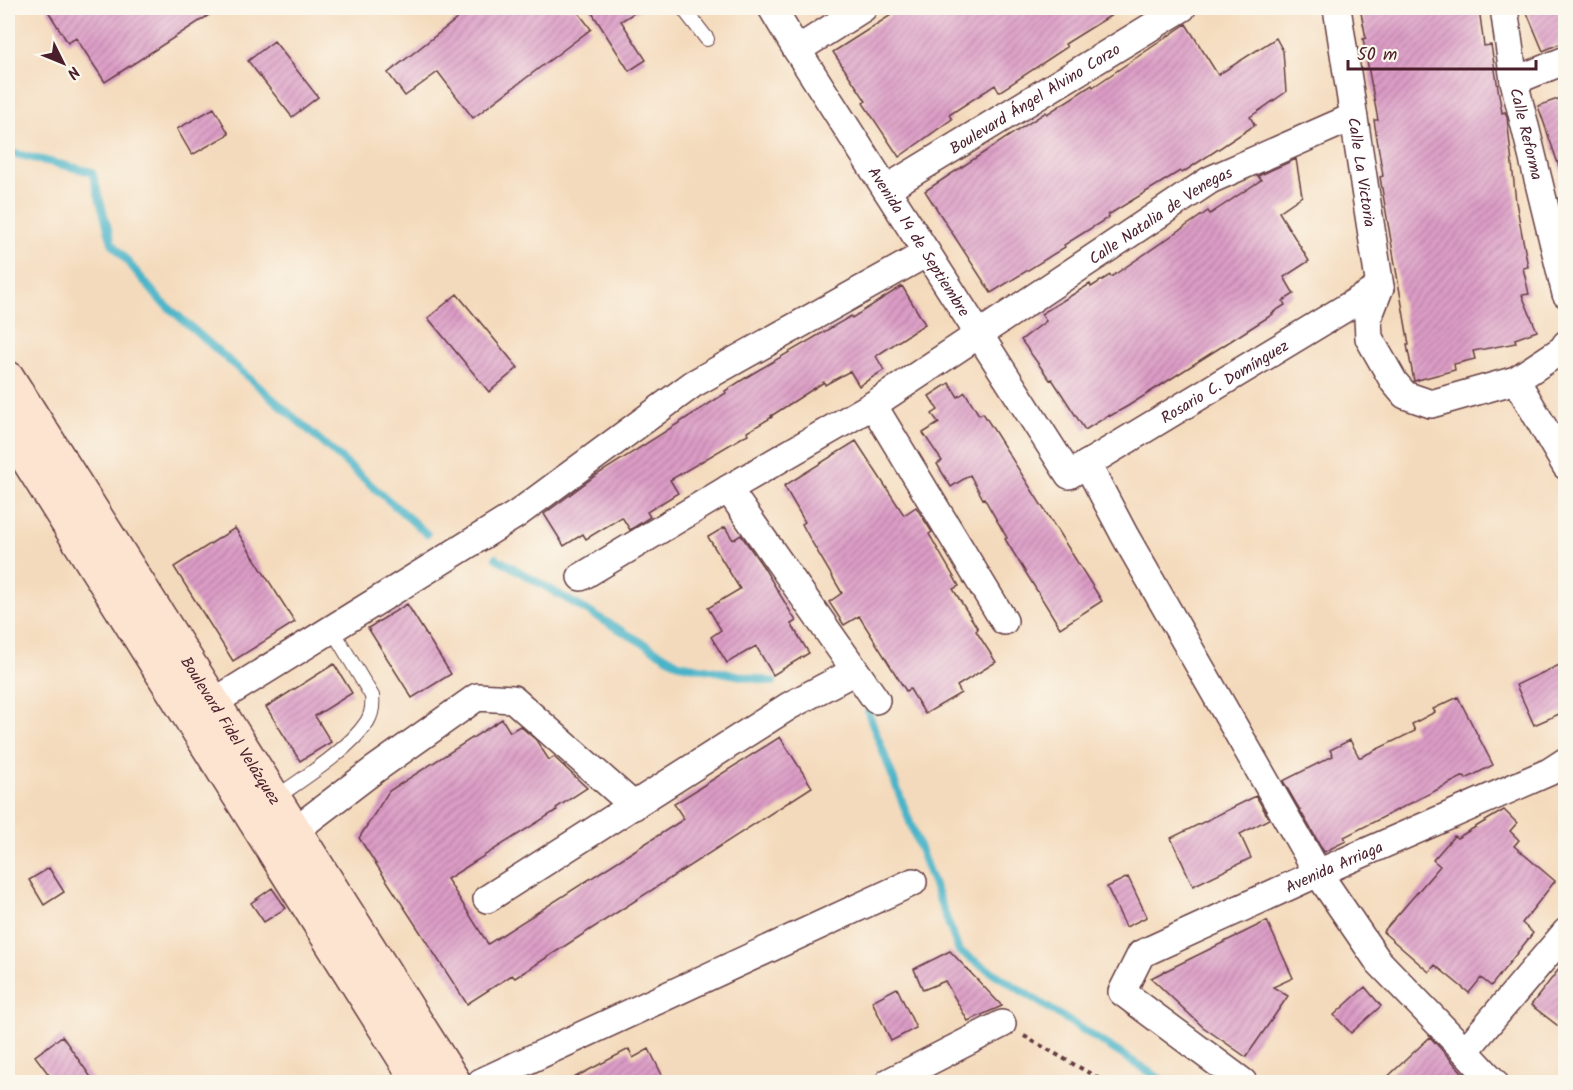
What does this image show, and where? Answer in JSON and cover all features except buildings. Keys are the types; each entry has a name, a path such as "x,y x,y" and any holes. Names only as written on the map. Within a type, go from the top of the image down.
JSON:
{"main road":[{"name":"Boulevard Fidel Velázquez","path":"8,378 294,831 311,884 419,1083"},
{"name":"Boulevard Fidel Velázquez","path":"8,428 311,884 454,1083"}],"street":[{"name":"Avenida 14 de Septiembre","path":"772,8 979,334 1078,469 1143,567 1318,873 1378,961 1494,1083"},
{"path":"797,50 863,8"},
{"name":"Boulevard Ángel Alvino Corzo","path":"886,189 1182,8"},
{"name":"Calle La Victoria","path":"1336,8 1380,287"},
{"name":"Calle Reforma","path":"1504,8 1514,81 1561,254 1566,294"},
{"path":"1514,81 1566,60"},
{"name":"Calle Natalia de Venegas","path":"581,577 873,405 1210,180 1353,117"},
{"path":"214,702 517,514 693,384 927,253"},
{"path":"1380,287 1368,318 1369,338 1394,382 1405,395 1424,402 1431,404 1516,380 1563,349 1566,344"},
{"name":"Rosario C. Domínguez","path":"1078,469 1380,287"},
{"path":"1516,380 1566,466"},
{"path":"873,405 1004,621"},
{"path":"728,489 876,700"},
{"path":"487,899 789,706 855,671"},
{"path":"294,831 374,770 477,697 513,699 634,806"},
{"name":"Avenida Arriaga","path":"1243,1083 1122,992 1141,954 1318,873 1560,773"},
{"path":"481,1083 913,882"},
{"path":"1465,1051 1566,932"},
{"path":"903,1080 1002,1024"}],"lane":[{"path":"683,8 706,39"},
{"path":"274,800 352,740 368,721 373,705 372,696 332,629"}],"path":[{"path":"1002,1024 1105,1083"}],"waterway":[{"path":"8,152 92,172 112,243 160,300 427,534"},
{"path":"496,558 679,664 773,682"},
{"path":"868,712 959,951 1165,1082"}]}
